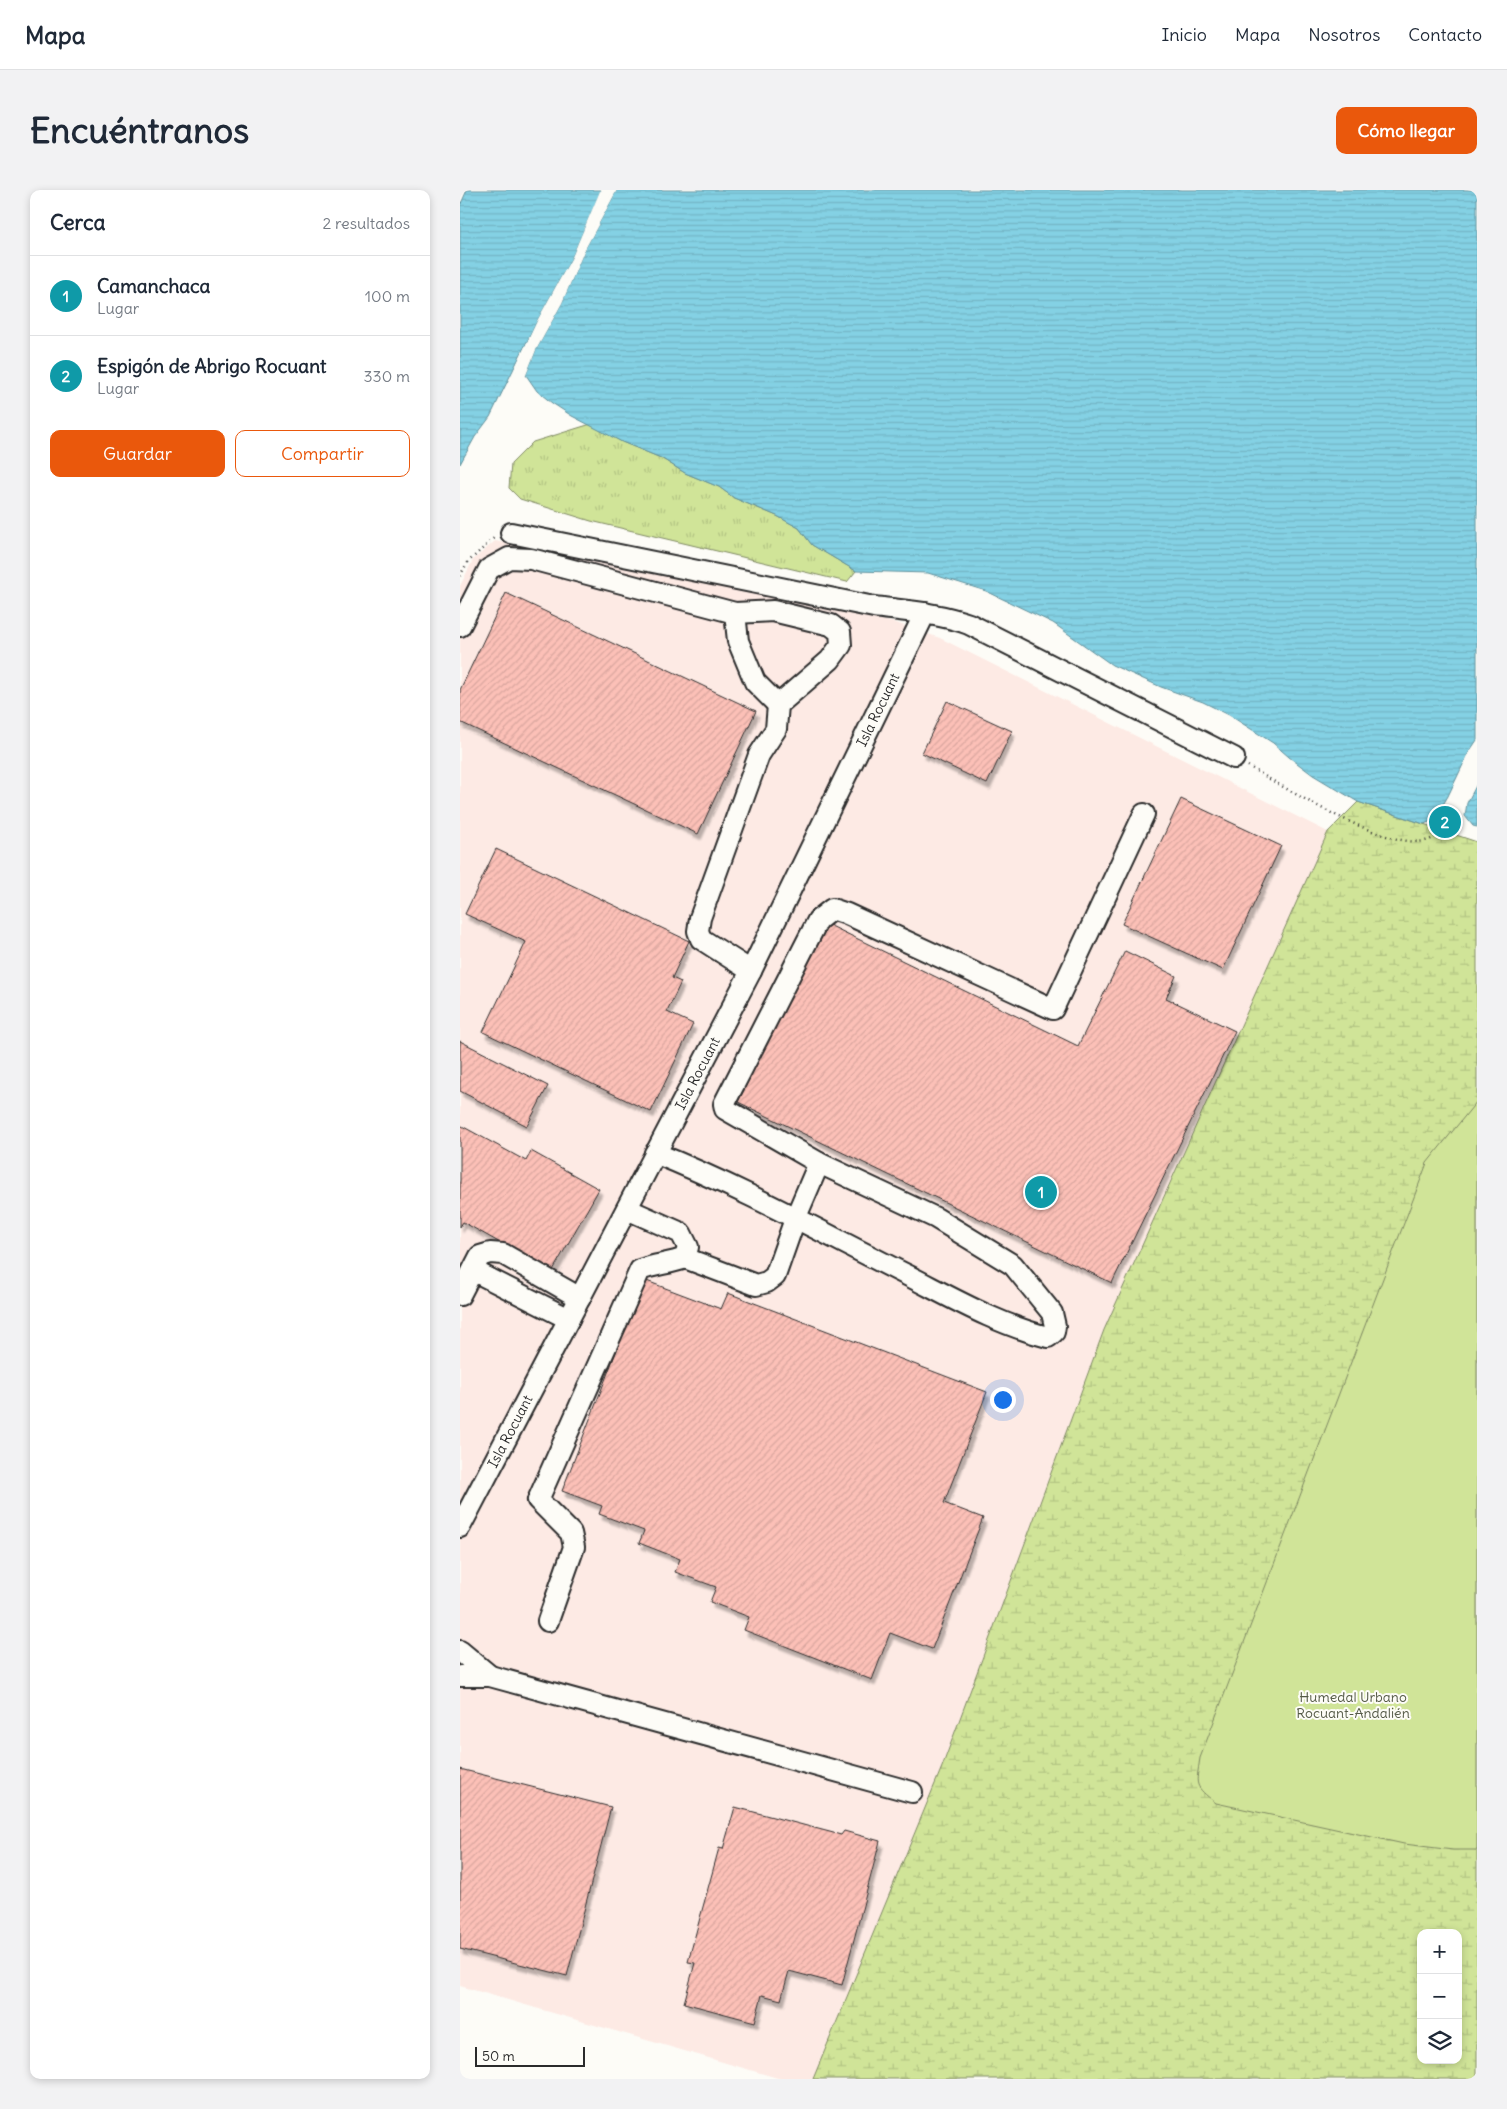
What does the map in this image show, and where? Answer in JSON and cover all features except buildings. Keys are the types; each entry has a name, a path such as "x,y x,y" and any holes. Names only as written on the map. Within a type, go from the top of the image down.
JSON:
{"street":[{"path":"511,533 874,607 925,613 953,619 968,624 1234,758"},
{"path":"460,626 489,569 509,558 531,559 735,613 773,611 831,626 840,632 841,645 830,660 778,705 776,729 760,755 700,918 698,931 701,939 752,971"},
{"path":"735,613 738,641 755,682 778,705"},
{"name":"Isla Rocuant","path":"460,1527 752,971 925,613"},
{"path":"656,1153 795,1219 995,1320 1048,1337 1054,1332 1055,1326 1052,1314 1013,1265 936,1218 819,1163 729,1112 724,1104 818,920 832,910 847,914 1053,1009 1144,814"},
{"path":"548,1620 574,1547 571,1533 538,1500 640,1270 651,1265 673,1263 685,1258 756,1285 767,1282 775,1276 795,1219 819,1163"},
{"path":"627,1208 681,1232 688,1247 685,1258"},
{"path":"460,1295 474,1271 480,1256 504,1254 580,1298"},
{"path":"474,1271 569,1319"},
{"path":"460,1651 490,1676"},
{"path":"460,1676 490,1676 912,1792"}],"path":[{"path":"460,576 467,562 493,537 511,533"},
{"path":"1234,758 1301,797 1363,828 1410,841 1430,839 1452,822"}],"shaded area":[{"path":"495,541 896,623 940,638 1328,832 1104,1330 942,1767 813,2079 781,2079 460,1986 460,586 473,560"}],"green space":[{"path":"591,424 622,442 661,458 685,473 719,487 734,498 777,516 799,528 812,545 856,571 847,582 591,521 520,499 509,488 511,464 533,442"},
{"path":"1358,802 1477,842 1477,2079 813,2079 942,1767 1104,1330 1328,832"},
{"name":"Humedal Urbano Rocuant-Andalién","path":"1477,1101 1477,1850 1453,1850 1404,1844 1216,1803 1203,1792 1197,1780 1200,1758 1427,1163"}],"water":[{"path":"467,190 601,190 572,257 537,321 490,417 475,437 460,464 460,206"},
{"path":"617,190 1477,190 1477,740 1434,820 1424,824 1358,802 1313,775 1273,743 1229,715 1203,702 1161,687 1112,665 1053,623 986,591 928,573 856,571 812,545 799,528 777,516 734,498 719,487 685,473 661,458 622,442 572,416 552,403 537,391 526,375 536,350 562,303 584,251"},
{"path":"1477,784 1477,827 1473,826 1465,816 1467,803"}],"pier":[{"path":"603,190 574,258 539,322 516,371 514,370 537,321 572,257 600,191"},
{"path":"614,190 617,190 584,251 562,303 536,350 526,375 524,375 534,348 559,302 582,250"}],"place":[{"name":"Espigón de Abrigo Rocuant","path":"1445,822"},
{"name":"Camanchaca","path":"1041,1192"}]}
